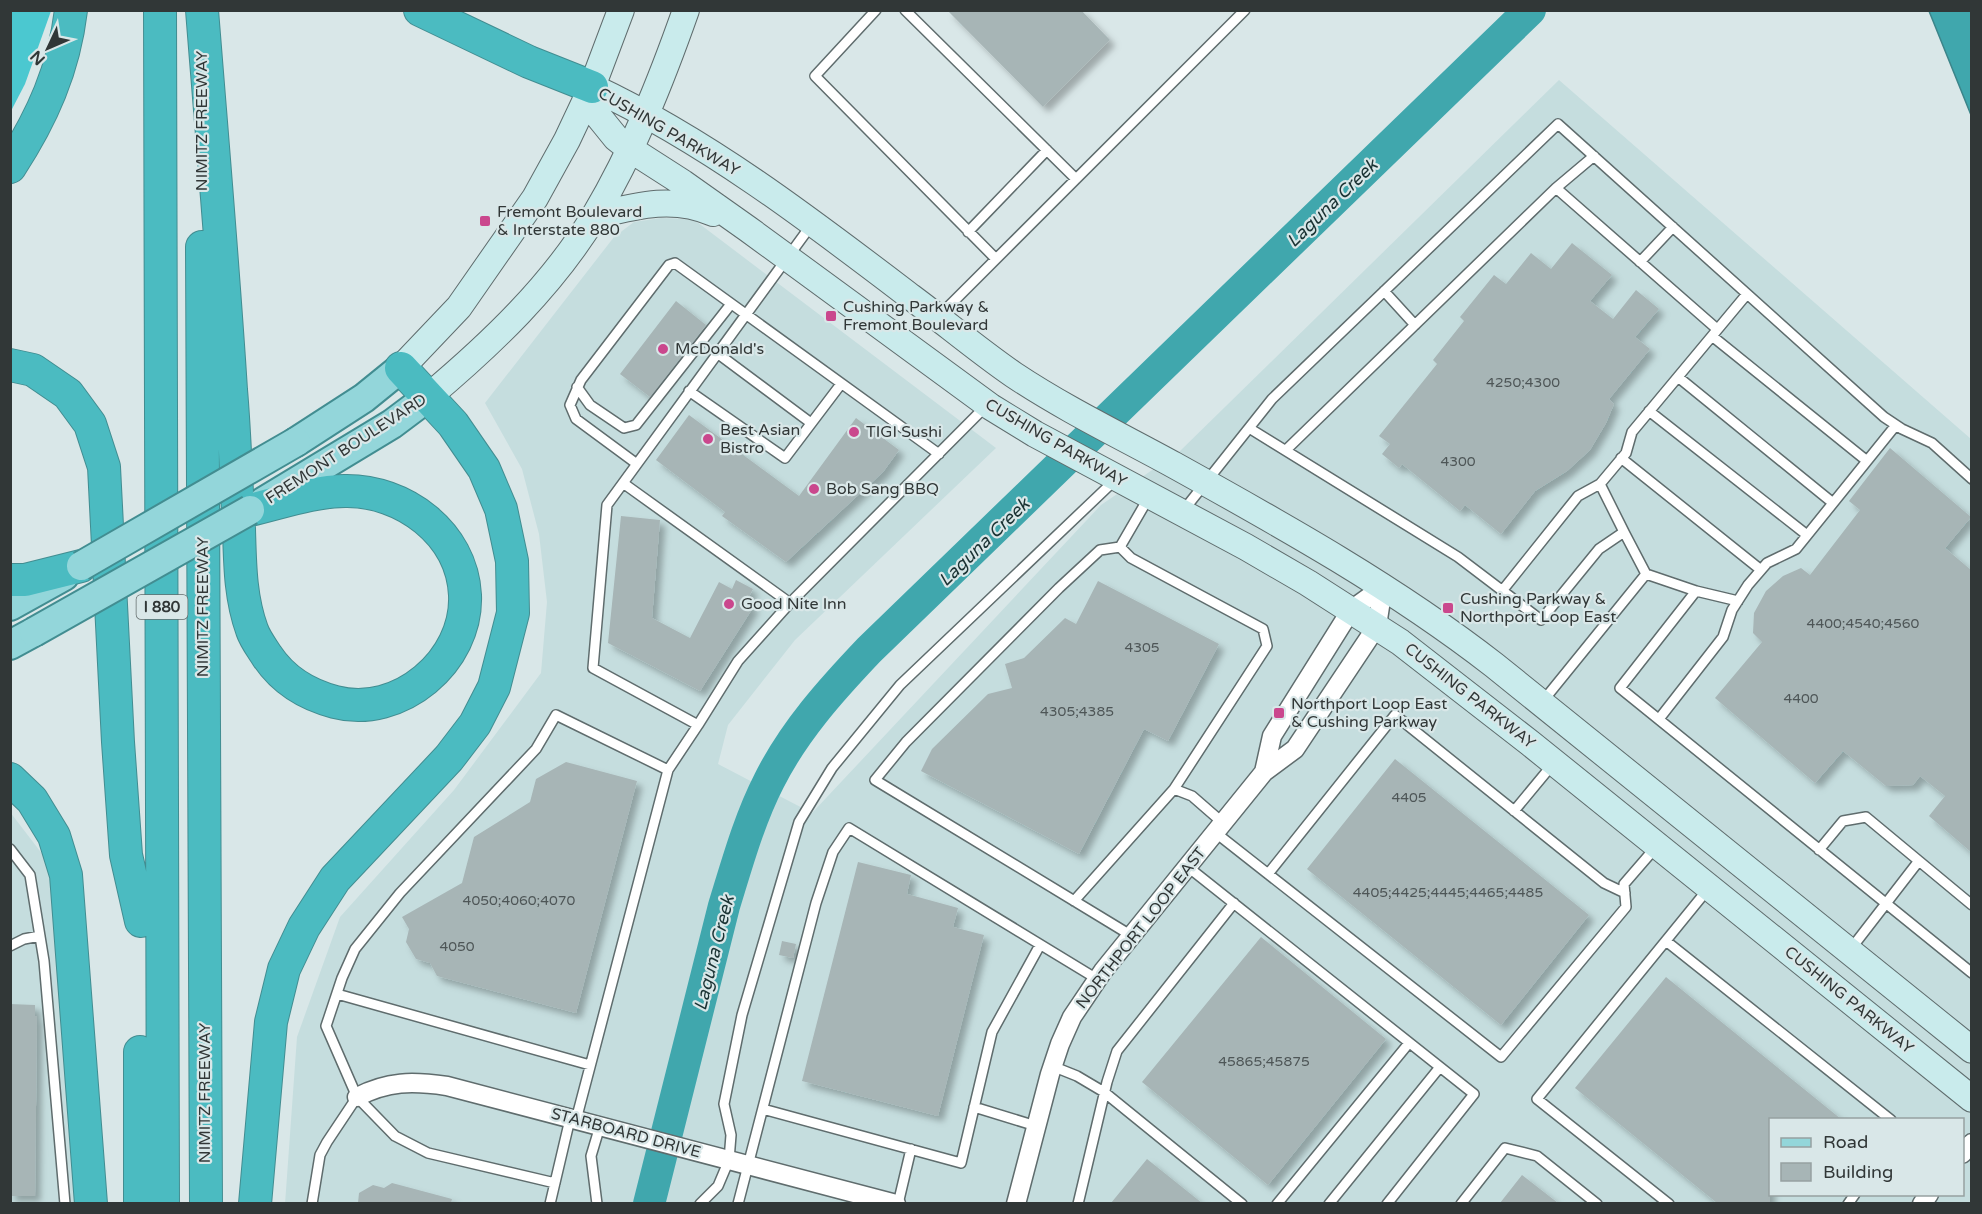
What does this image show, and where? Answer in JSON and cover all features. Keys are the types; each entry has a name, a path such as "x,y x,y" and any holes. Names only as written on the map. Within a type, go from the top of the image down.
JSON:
{"highway":[{"path":"10,167 41,116 56,80 69,33 71,10"},
{"name":"I 880","path":"140,1203 141,10"},
{"name":"I 880","path":"160,10 163,1203"},
{"path":"202,10 232,392 242,593 252,633 274,666 296,685 321,698 344,704 365,705 393,700 419,686 438,667 452,647 462,620 465,594 459,568 447,541 427,519 406,505 371,493 344,491 314,483 250,510"},
{"name":"NIMITZ FREEWAY","path":"202,10 206,1203"},
{"path":"420,10 529,62 592,87"},
{"path":"10,365 33,370 68,394 90,424 104,467 126,855 141,921"},
{"path":"255,1203 271,1022 284,969 304,927 335,879 449,758 475,724 494,687 513,613 512,561 501,509 484,470 453,424 400,368"},
{"path":"17,591 81,566"},
{"path":"10,779 32,801 54,836 66,874 91,1203"}],"main road":[{"name":"FREMONT BOULEVARD","path":"81,566 296,442 364,398 400,368 459,307 535,198 567,140 592,87 621,10"},
{"name":"FREMONT BOULEVARD","path":"314,483 428,397 496,337 530,302 563,261 594,216 630,149 660,83 686,10"},
{"name":"CUSHING PARKWAY","path":"592,87 646,114 813,222 1014,375 1204,482 1383,587 1473,649 1971,1050"},
{"name":"CUSHING PARKWAY","path":"592,87 599,117 616,138 748,229 988,405 1035,434 1287,571 1377,626 1471,695 1971,1099"},
{"path":"594,216 659,202 705,209 748,229"},
{"name":"FREMONT BOULEVARD","path":"22,638 250,510"}],"street":[{"name":"NORTHPORT LOOP EAST","path":"1264,772 1272,736 1351,610 1383,587"},
{"name":"NORTHPORT LOOP EAST","path":"1016,1203 1052,1066 1072,1017 1097,980 1264,772 1295,749 1377,626 1383,587"},
{"name":"STARBOARD DRIVE","path":"357,1097 374,1088 398,1083 447,1086 897,1203"}],"lane":[{"path":"876,10 815,76 996,259"},
{"path":"905,10 1076,179"},
{"path":"938,317 1245,10"},
{"path":"1181,513 1272,399 1558,124 1884,417 1932,443 1971,479"},
{"path":"968,232 1047,150"},
{"path":"1286,450 1556,188 1594,156"},
{"path":"1556,188 1640,262 1714,333 1867,461"},
{"path":"698,725 593,669 607,505 813,222"},
{"path":"1640,262 1673,227"},
{"path":"637,464 576,419 570,405 581,380 669,265 675,263 939,454"},
{"path":"1384,291 1415,325"},
{"path":"1502,591 1578,495 1600,484 1622,458 1626,453 1632,432 1747,294"},
{"path":"577,387 590,405 624,428 636,425 731,304"},
{"path":"717,353 811,423"},
{"path":"1678,377 1833,503"},
{"path":"689,391 785,458 841,384"},
{"path":"550,1203 590,1065 669,770 738,661 790,603 988,405"},
{"path":"1649,411 1807,535"},
{"path":"1659,719 1723,637 1732,610 1748,585 1767,563 1796,549 1896,425"},
{"path":"1249,428 1458,557 1541,620 1599,549 1624,532"},
{"path":"1622,458 1761,570"},
{"path":"700,1203 718,1186 731,1135 724,1104 742,1016 799,822 832,768 900,685 1112,476"},
{"path":"622,483 790,603"},
{"path":"1600,484 1646,574 1696,591 1738,601"},
{"path":"1120,547 1149,496"},
{"path":"1074,901 1174,789 1267,645 1263,629 1131,558 1120,547"},
{"path":"1120,547 1100,550 1059,588 906,742 875,780 1132,936"},
{"path":"1542,703 1646,574"},
{"path":"1696,591 1620,688 1971,973"},
{"path":"555,1184 428,1153 395,1136 357,1097 326,1026 355,949 400,893 536,749 556,715 669,770"},
{"path":"1268,874 1395,715 1604,883 1624,893"},
{"path":"1514,811 1555,763"},
{"path":"1174,789 1192,796 1219,828 1268,874 1500,1058 1626,907 1624,884 1658,846"},
{"path":"1819,849 1843,821 1866,817 1971,905"},
{"path":"738,1203 816,903 833,852 849,828 1097,980"},
{"path":"10,849 30,875 44,961 65,1203"},
{"path":"1850,952 1918,862"},
{"path":"1188,867 1474,1094 1387,1203"},
{"path":"1669,1203 1537,1098 1710,887"},
{"path":"1078,1203 1104,1092 1117,1051 1234,903"},
{"path":"10,946 24,939 40,936"},
{"path":"1666,941 1891,1118"},
{"path":"763,1109 961,1162 992,1032 1040,945"},
{"path":"337,994 590,1065"},
{"path":"1277,1203 1409,1043"},
{"path":"1052,1066 1077,1076 1104,1092 1242,1203"},
{"path":"1329,1203 1440,1067"},
{"path":"312,1203 320,1155 357,1097"},
{"path":"974,1107 1036,1126"},
{"path":"597,1203 591,1156 603,1127"},
{"path":"1461,1203 1505,1148 1537,1156 1597,1203"},
{"path":"897,1203 911,1149"}],"shaded area":[{"path":"11,10 51,11 25,84 11,111"},
{"path":"1929,11 1971,11 1971,115"},
{"path":"1559,80 1971,439 1971,1203 285,1204 297,1037 340,917 454,790 541,673 547,602 539,534 522,469 485,403 614,237 634,222 661,218 693,219 996,448 795,640 728,725 718,764 812,813 1101,505 1180,451"},
{"path":"10,812 43,855 55,889 80,1203 11,1203"}],"building":[{"path":"947,10 1081,10 1110,40 1043,107"},
{"path":"1572,243 1612,275 1590,301 1613,319 1636,290 1659,309 1635,337 1650,349 1609,399 1614,404 1590,450 1567,471 1535,491 1501,534 1465,505 1460,511 1402,464 1399,468 1382,454 1390,444 1379,436 1437,364 1433,360 1464,321 1460,317 1494,275 1506,284 1531,253 1551,269"},
{"name":"McDonald's","path":"676,301 706,325 650,397 620,374"},
{"path":"689,415 799,496 856,418 899,450 883,472 786,562 722,516 725,512 656,460"},
{"path":"1890,448 1971,517 1945,548 1971,570 1971,852 1929,816 1945,796 1920,776 1913,785 1886,786 1843,751 1815,783 1715,698 1762,642 1753,633 1754,613 1766,591 1783,576 1801,568 1810,575 1860,510 1849,501"},
{"name":"Good Nite Inn","path":"621,516 660,520 652,618 690,638 719,582 732,589 736,580 753,589 746,602 754,606 700,691 608,643"},
{"path":"1098,581 1219,644 1168,741 1144,729 1079,854 921,771 932,749 988,694 1012,688 1005,664 1024,658 1065,618 1076,624"},
{"path":"1395,759 1589,915 1501,1025 1307,869"},
{"path":"566,762 637,781 576,1013 437,976 430,963 416,959 406,942 409,929 402,917 462,883 474,837 530,802 536,779"},
{"path":"858,862 911,875 907,894 958,908 953,927 984,935 938,1116 802,1081"},
{"path":"1261,937 1386,1039 1268,1185 1142,1082"},
{"path":"782,941 796,944 793,958 779,955"},
{"path":"1666,977 1840,1118 1769,1118 1770,1203 1717,1203 1575,1088"},
{"path":"10,1004 35,1005 35,1016 37,1016 35,1196 10,1196"},
{"path":"1147,1159 1202,1203 1111,1203"},
{"path":"1522,1175 1558,1203 1500,1203"},
{"path":"392,1183 452,1199 451,1203 358,1203 359,1193 373,1185 384,1188"}],"waterway":[{"name":"Laguna Creek","path":"649,1204 724,906 739,858 755,811 769,781 802,728 827,696 869,650 1530,10"}],"place":[{"name":"Fremont Boulevard & Interstate 880","path":"485,221"},
{"name":"Cushing Parkway & Fremont Boulevard","path":"831,316"},
{"name":"McDonald's","path":"663,349"},
{"name":"TIGI Sushi","path":"854,432"},
{"name":"Best Asian Bistro","path":"708,439"},
{"name":"Bob Sang BBQ","path":"814,489"},
{"name":"Good Nite Inn","path":"729,604"},
{"name":"Cushing Parkway & Northport Loop East","path":"1448,608"},
{"name":"Northport Loop East & Cushing Parkway","path":"1279,713"}]}
